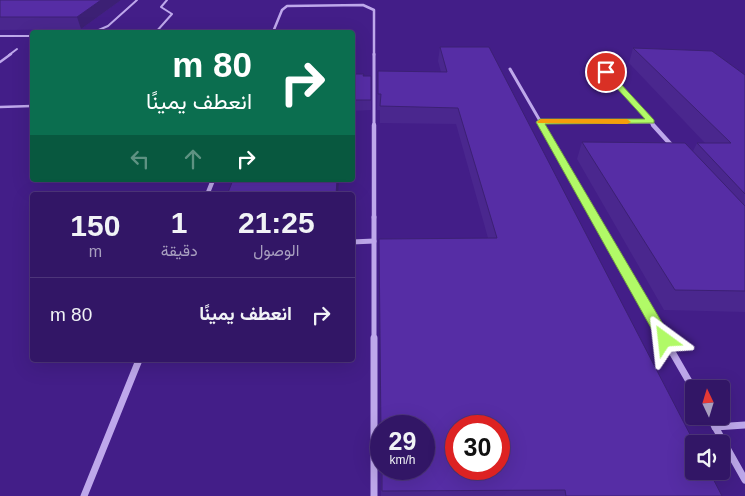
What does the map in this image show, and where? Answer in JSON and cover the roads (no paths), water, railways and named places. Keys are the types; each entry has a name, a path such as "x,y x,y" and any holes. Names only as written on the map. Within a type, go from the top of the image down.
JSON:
{"street":[{"path":"274,30 282,10 287,6 363,5 373,8 374,496"},
{"path":"510,69 688,380"},
{"path":"606,72 676,151"},
{"path":"540,122 651,122"},
{"path":"355,242 374,241"},
{"path":"84,496 139,362"},
{"path":"745,425 715,427 745,480"}],"lane":[{"path":"99,30 108,26 137,0"},
{"path":"158,30 172,14 161,7 167,0"},
{"path":"0,36 30,36"},
{"path":"0,62 17,49"},
{"path":"0,107 30,106"}]}
